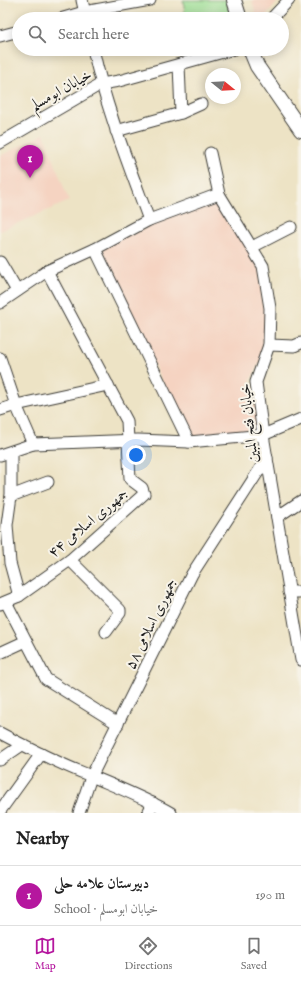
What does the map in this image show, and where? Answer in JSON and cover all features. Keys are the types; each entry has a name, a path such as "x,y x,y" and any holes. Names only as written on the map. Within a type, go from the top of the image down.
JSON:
{"main road":[{"path":"234,0 238,12"},
{"path":"253,56 257,66 299,121"}],"street":[{"path":"82,0 84,12"},
{"path":"98,12 132,2 150,0"},
{"path":"279,12 290,0"},
{"path":"0,36 12,33"},
{"path":"95,56 101,84 116,131 149,220"},
{"name":"خیابان ابومسلم","path":"0,143 101,84 119,81 210,56"},
{"path":"178,65 180,113"},
{"path":"116,131 180,113 201,104"},
{"name":"خیابان فتح المبین","path":"210,153 219,194 263,266 266,280 270,308 269,345 256,382 263,435 301,660"},
{"path":"0,303 47,272 95,249 149,220 219,194"},
{"path":"252,247 292,227"},
{"path":"95,249 189,442"},
{"path":"0,262 17,291"},
{"path":"47,272 127,421 129,441"},
{"path":"269,345 294,346 301,343"},
{"path":"0,358 16,405 33,444"},
{"path":"0,410 16,405 108,385"},
{"path":"0,455 33,444 138,440 189,442 263,435 301,419"},
{"name":"جمهوری اسلامی ۴۴","path":"3,603 19,596 70,560 144,494 142,488 130,479 129,441"},
{"path":"11,452 12,496 3,526 10,563 19,596"},
{"name":"جمهوری اسلامی ۵۸","path":"79,813 91,776 192,574 267,458"},
{"path":"12,496 48,482"},
{"path":"277,517 301,501"},
{"path":"70,560 120,610 106,632"},
{"path":"289,592 301,592"},
{"path":"3,603 26,641 46,679 118,724"},
{"path":"0,653 26,641"},
{"path":"0,733 41,754 127,790 171,813"},
{"path":"0,760 22,745"},
{"path":"0,811 41,754"},
{"path":"148,813 153,803"}],"shaded area":[{"path":"252,0 279,0 269,12 255,12"},
{"path":"44,134 69,201 0,231 0,156"},
{"path":"219,194 263,266 269,345 249,383 263,435 189,442 101,246"}],"green space":[{"path":"183,0 226,0 230,12 185,12"}],"place":[{"name":"دبیرستان علامه حلی","path":"30,178"}]}
